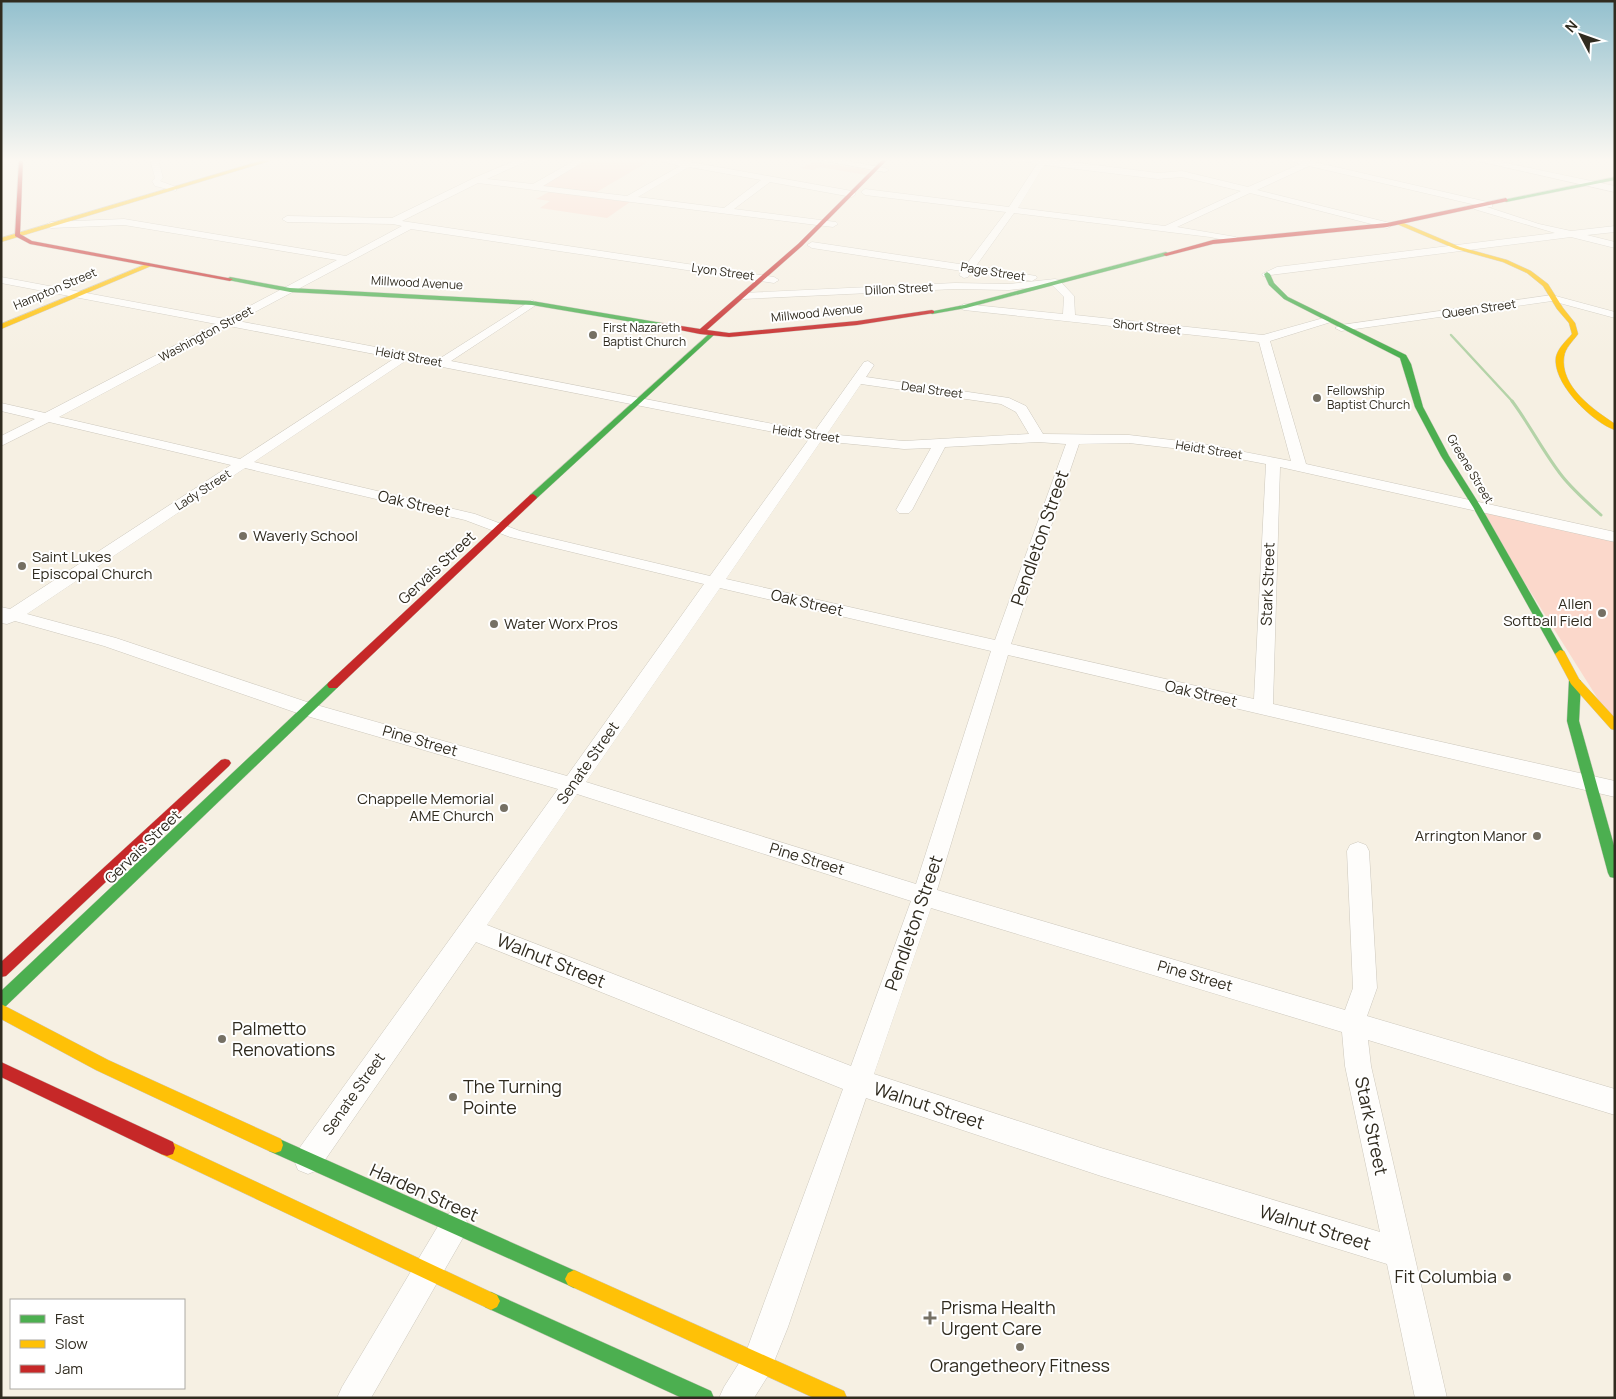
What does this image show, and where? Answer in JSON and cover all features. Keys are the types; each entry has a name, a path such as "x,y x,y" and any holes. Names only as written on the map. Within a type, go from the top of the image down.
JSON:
{"main road":[{"path":"17,235 18,224"},
{"name":"Gervais Street","path":"608,412 743,296 769,279 812,245 827,224"},
{"name":"Gervais Street","path":"1,1002 294,704 488,525 629,409 638,404 712,334 757,296 769,279 827,224"},
{"name":"Millwood Avenue","path":"17,235 30,242 290,290 532,303 712,334 740,335 857,323 964,307 1186,248 1233,239 1335,231 1391,224"},
{"path":"1394,224 1458,248 1505,261 1530,272 1546,285 1552,298 1572,323 1575,334 1560,356 1562,370 1567,382 1578,399 1612,426"},
{"path":"1,240 51,225"},
{"name":"Hampton Street","path":"1,327 148,265"},
{"name":"Greene Street","path":"1267,274 1272,286 1286,298 1341,328 1402,357 1407,364 1423,416 1445,456 1477,507 1575,681 1615,726"},
{"path":"1575,681 1574,721 1615,873"},
{"name":"Gervais Street","path":"1,971 234,754"},
{"name":"Harden Street","path":"1,1011 102,1065 308,1160 837,1398"},
{"path":"1,1068 428,1272 704,1398"}],"street":[{"path":"51,225 68,224"},
{"path":"138,224 347,259"},
{"name":"Lyon Street","path":"405,224 769,279"},
{"path":"955,286 1001,224"},
{"path":"1120,224 1210,234 1233,239"},
{"path":"1163,230 1175,224"},
{"path":"1530,224 1615,245"},
{"name":"Washington Street","path":"1,442 410,226"},
{"path":"1267,274 1277,270 1615,229"},
{"name":"Page Street","path":"812,245 1055,282"},
{"name":"Heidt Street","path":"1,280 441,363 638,404 818,437 904,445 1038,438 1074,440 1129,439 1198,447 1273,461 1615,537"},
{"path":"1055,282 1069,296 1069,319"},
{"name":"Dillon Street","path":"743,296 955,286 1009,287 1055,282"},
{"name":"Queen Street","path":"1341,328 1552,298 1615,315"},
{"path":"441,363 532,303"},
{"name":"Short Street","path":"964,307 1264,339 1327,320"},
{"path":"1242,338 1243,323"},
{"path":"1264,339 1300,467"},
{"name":"Lady Street","path":"5,616 243,464 404,357"},
{"name":"Deal Street","path":"863,373 1004,401"},
{"name":"Senate Street","path":"308,1160 863,373"},
{"path":"1004,401 1021,409 1038,438"},
{"name":"Oak Street","path":"1,407 470,517 488,525 715,582 1615,789"},
{"name":"Pendleton Street","path":"735,1398 758,1363 772,1327 924,896 1002,648 1074,440"},
{"path":"904,510 940,444"},
{"name":"Stark Street","path":"1263,708 1273,461"},
{"name":"Pine Street","path":"5,616 110,642 294,704 572,785 924,896 1352,1022 1615,1102"},
{"name":"Stark Street","path":"1358,851 1365,988 1352,1022 1358,1066 1431,1398"},
{"name":"Walnut Street","path":"470,928 858,1082 1100,1162 1399,1254"},
{"path":"353,1398 454,1226"}],"shaded area":[{"path":"1477,507 1615,537 1615,726"}],"waterway":[{"path":"1451,335 1513,402"},
{"path":"1512,401 1562,476 1601,515"}],"traffic: fast":[{"path":"932,312 964,307 1166,254"},
{"path":"1267,274 1271,284 1286,298 1403,357 1407,364 1419,407 1445,456 1477,507 1560,654"},
{"path":"230,279 290,290 532,303 662,325"},
{"path":"533,497 712,334"},
{"path":"1575,681 1573,721 1615,873"},
{"path":"1,1001 333,685"},
{"path":"275,1145 574,1279"},
{"path":"491,1301 704,1398"}],"traffic: slow":[{"path":"1,240 54,224"},
{"path":"1402,224 1458,248 1505,261 1529,272 1546,285 1560,309 1572,323 1575,334 1564,348 1560,357 1560,368 1564,378 1570,388 1587,407 1615,428"},
{"path":"1,327 149,265"},
{"path":"1560,654 1575,681 1615,726"},
{"path":"1,1011 102,1065 275,1145"},
{"path":"167,1148 491,1301"},
{"path":"574,1279 837,1398"}],"traffic: jam":[{"path":"18,224 17,235 30,242 230,279"},
{"path":"700,332 800,245 821,224"},
{"path":"1166,254 1213,242 1390,224"},
{"path":"662,325 729,335 857,323 932,312"},
{"path":"333,685 533,497"},
{"path":"1,971 225,763"},
{"path":"1,1069 167,1148"}],"place":[{"name":"First Nazareth Baptist Church","path":"593,335"},
{"name":"Fellowship Baptist Church","path":"1317,398"},
{"name":"Waverly School","path":"243,536"},
{"name":"Saint Lukes Episcopal Church","path":"22,566"},
{"name":"Allen Softball Field","path":"1602,613"},
{"name":"Water Worx Pros","path":"494,624"},
{"name":"Chappelle Memorial AME Church","path":"504,808"},
{"name":"Arrington Manor","path":"1537,836"},
{"name":"Palmetto Renovations","path":"222,1039"},
{"name":"The Turning Pointe","path":"453,1097"},
{"name":"Fit Columbia","path":"1507,1277"},
{"name":"Prisma Health Urgent Care","path":"930,1318"},
{"name":"Orangetheory Fitness","path":"1020,1347"}]}
